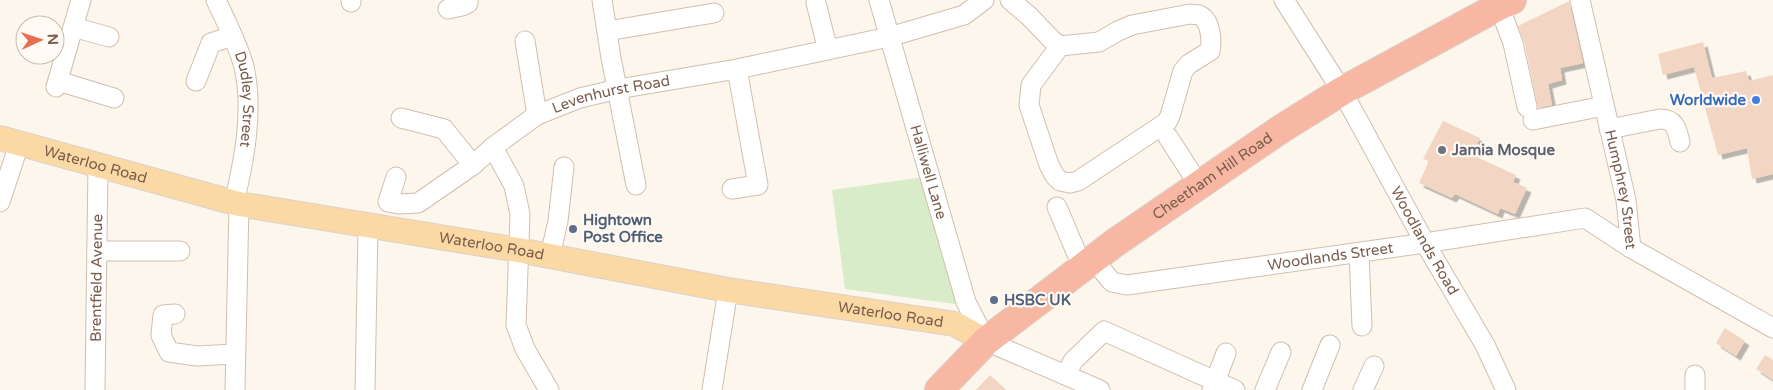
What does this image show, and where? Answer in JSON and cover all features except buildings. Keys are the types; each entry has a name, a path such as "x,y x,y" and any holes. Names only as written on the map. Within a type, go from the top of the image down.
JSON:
{"highway":[{"name":"Cheetham Hill Road","path":"939,390 986,341 1087,262 1199,185 1281,129 1342,91 1504,2"}],"main road":[{"name":"Waterloo Road","path":"9,141 98,164 237,204 368,227 518,250 728,290 955,324 986,341"}],"street":[{"path":"81,0 57,84 114,98"},
{"name":"Dudley Street","path":"216,0 243,65 248,97 247,125 237,204 235,390"},
{"path":"448,9 462,6 468,3 468,0"},
{"path":"602,0 636,185"},
{"name":"Halliwell Lane","path":"879,0 966,302 986,341"},
{"name":"Levenhurst Road","path":"396,177 388,202 399,204 418,203 537,115 580,98 736,69 889,37 964,15 984,0"},
{"path":"1010,0 1030,16 1060,46 1099,42 1118,30 1132,25 1190,14 1199,15 1203,18 1209,27 1212,42 1210,51 1189,64 1183,71 1167,122 1078,181 1070,183 1060,181 1049,165 1030,105 1029,95 1031,86 1060,46"},
{"name":"Woodlands Road","path":"1284,0 1342,91 1426,244 1485,345 1506,390"},
{"name":"Humphrey Street","path":"1580,0 1626,200 1631,248 1773,328"},
{"path":"1504,2 1530,113 1604,106"},
{"path":"816,3 828,50"},
{"path":"607,31 714,13"},
{"path":"73,27 109,37"},
{"path":"196,81 211,43 232,36"},
{"path":"525,41 537,115"},
{"path":"732,189 758,185 736,69"},
{"path":"401,118 444,130 473,164"},
{"path":"1610,129 1666,119 1677,127 1680,142"},
{"path":"1168,137 1199,185"},
{"path":"0,202 9,141"},
{"path":"493,148 514,186 518,200 520,226 516,325 525,349 548,390"},
{"name":"Brentfield Avenue","path":"95,390 98,164"},
{"path":"550,256 558,221 564,167"},
{"name":"Woodlands Street","path":"1057,206 1087,262 1112,282 1127,285 1426,244 1585,218 1631,248"},
{"path":"366,390 368,227"},
{"path":"97,251 180,251"},
{"path":"1359,253 1362,326"},
{"path":"712,390 728,290"},
{"path":"175,314 163,314 161,335 169,352 197,356 235,354"},
{"path":"1066,375 1073,361 1104,331 1214,386 1235,390"},
{"path":"986,341 1100,390"},
{"path":"1312,390 1330,345"},
{"path":"1265,390 1281,352"},
{"path":"1214,386 1226,353"},
{"path":"1363,390 1374,366"}],"green space":[{"path":"925,177 962,305 845,289 832,190"}],"place":[{"name":"Worldwide","path":"1756,100"},
{"name":"Jamia Mosque","path":"1442,150"},
{"name":"Hightown Post Office","path":"573,229"},
{"name":"HSBC UK","path":"994,300"}]}
